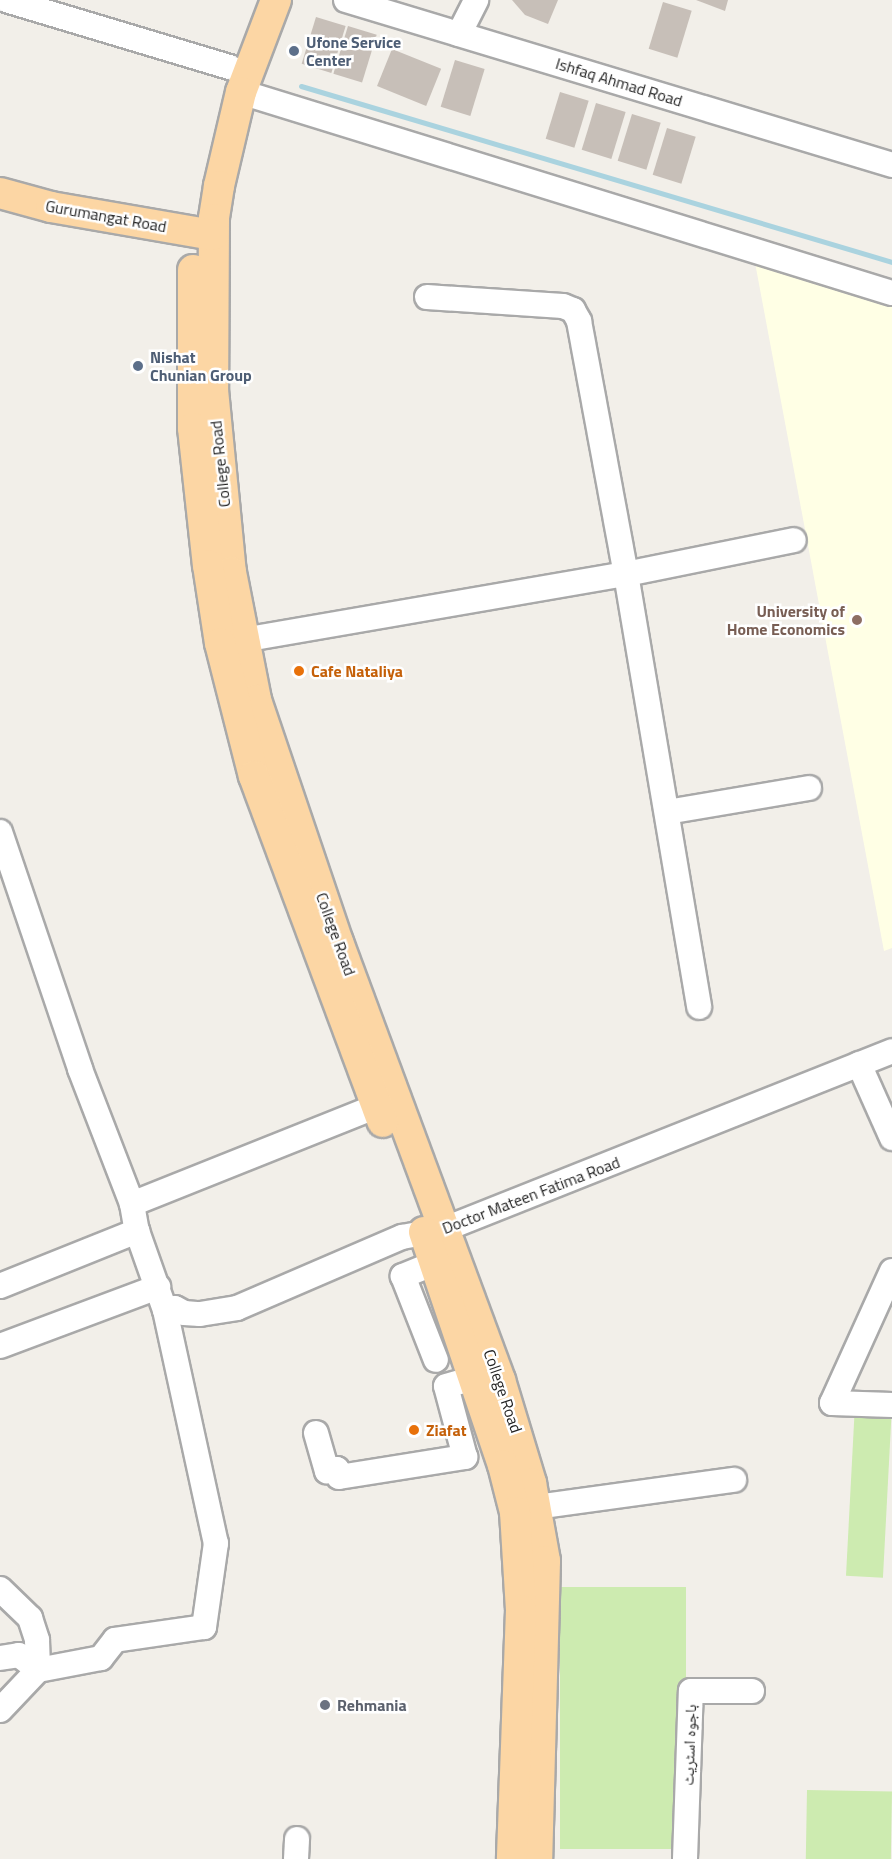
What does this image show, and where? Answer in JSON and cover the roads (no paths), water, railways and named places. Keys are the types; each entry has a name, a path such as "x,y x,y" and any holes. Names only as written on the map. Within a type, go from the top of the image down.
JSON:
{"main road":[{"name":"College Road","path":"254,0 236,80 196,208 204,243 213,390 231,572 256,700 387,1102"},
{"name":"College Road","path":"236,80 276,0"},
{"name":"Gurumangat Road","path":"0,193 204,243"},
{"name":"Gurumangat Road","path":"0,215 48,227 204,243"},
{"name":"College Road","path":"204,243 193,428 208,565 220,643 254,776 387,1102 435,1232 500,1380 526,1462 536,1507 545,1561 537,1859"},
{"name":"College Road","path":"435,1232 435,1263 503,1465 515,1512 521,1581 512,1859"}],"street":[{"path":"6,0 236,80 892,293"},
{"name":"Ishfaq Ahmad Road","path":"346,0 892,165"},
{"path":"459,34 476,0"},
{"path":"427,297 562,306 573,310 579,321 626,574 699,1007"},
{"path":"243,640 626,574 794,540"},
{"path":"667,812 809,788"},
{"path":"0,832 72,1047 132,1204 141,1241 159,1291 216,1543 204,1627 115,1640 101,1658 38,1670 0,1710"},
{"name":"Doctor Mateen Fatima Road","path":"159,1291 172,1308 200,1314 237,1308 402,1237 435,1232 892,1051"},
{"path":"860,1064 892,1138"},
{"path":"132,1204 387,1102"},
{"path":"0,1286 141,1241"},
{"path":"435,1263 403,1276 436,1360"},
{"path":"892,1271 832,1403 892,1405"},
{"path":"0,1346 159,1291"},
{"path":"316,1433 327,1471 337,1469 339,1477 465,1457 447,1386 474,1378"},
{"path":"536,1507 734,1480"},
{"path":"0,1589 30,1618 37,1640 38,1670"},
{"path":"0,1658 19,1655 38,1670"},
{"name":"باجوہ اسٹریٹ","path":"685,1859 691,1691 752,1691"}],"waterway":[{"path":"301,86 892,262"}],"place":[{"name":"Ufone Service Center","path":"294,51"},
{"name":"Nishat Chunian Group","path":"138,366"},
{"name":"University of Home Economics","path":"857,620"},
{"name":"Cafe Nataliya","path":"299,671"},
{"name":"Ziafat","path":"414,1430"},
{"name":"Rehmania","path":"325,1705"}]}
